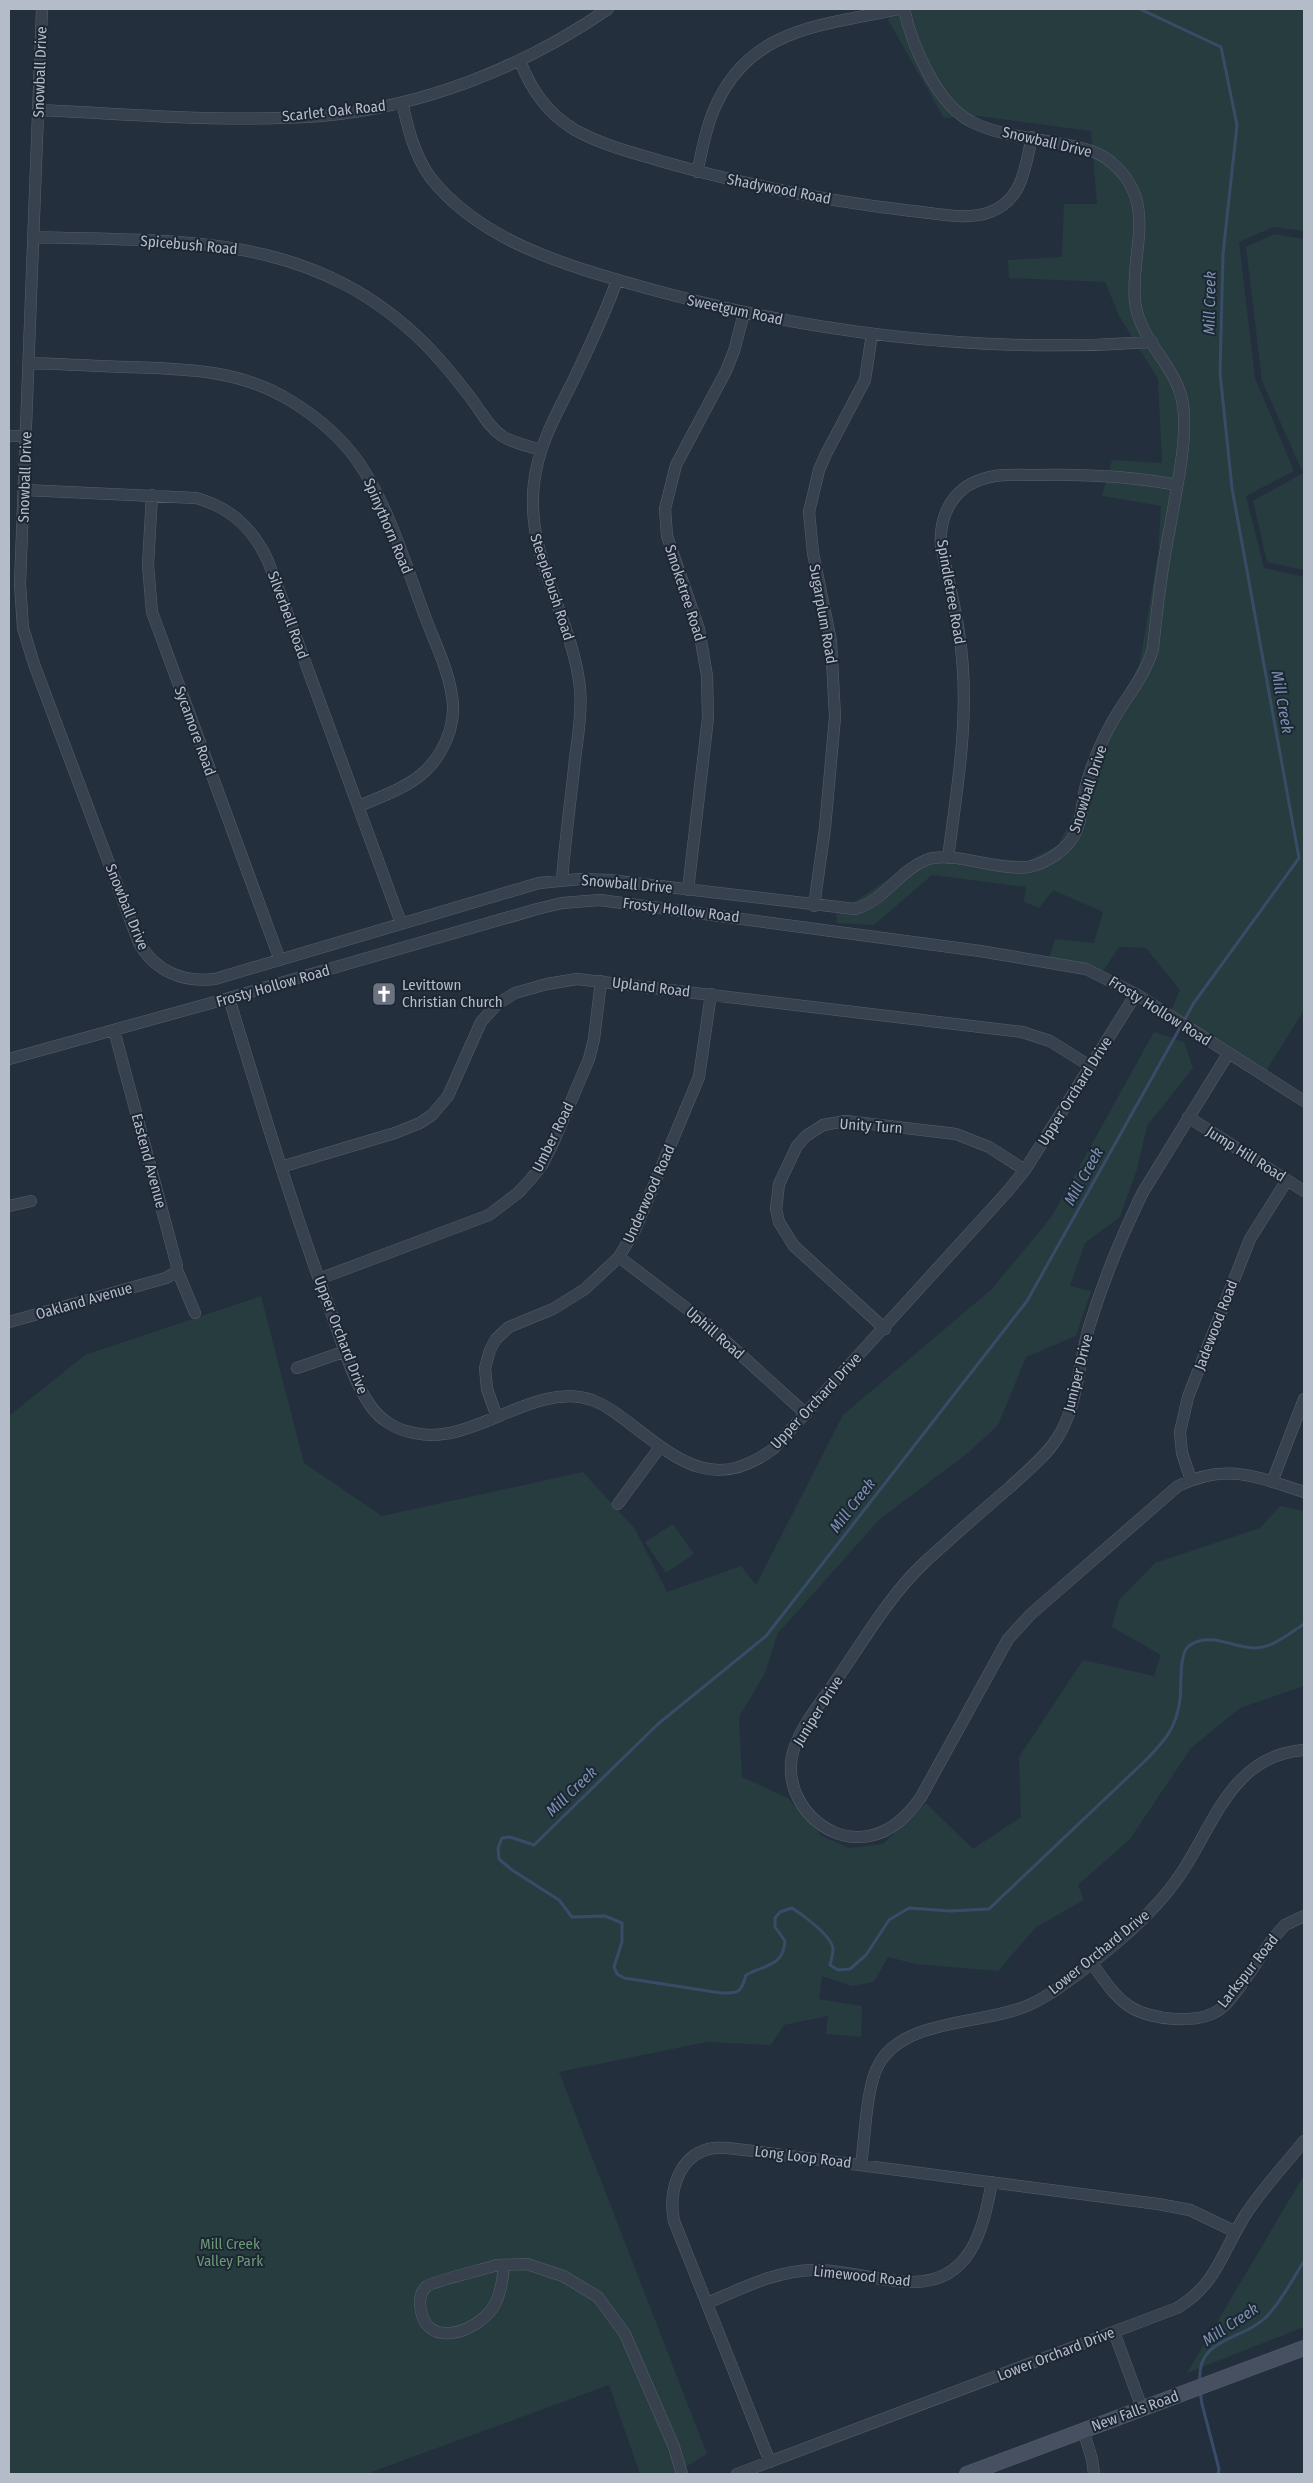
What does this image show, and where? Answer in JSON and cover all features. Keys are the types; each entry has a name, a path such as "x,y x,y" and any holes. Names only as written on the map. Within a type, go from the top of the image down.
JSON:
{"main road":[{"name":"New Falls Road","path":"967,2474 1304,2348"}],"street":[{"name":"Snowball Drive","path":"42,9 20,584 23,628 34,664 139,943 149,958 169,973 193,980 214,979 517,888 562,880 609,880 814,906 855,909 867,905 919,864 934,858 948,858 997,866 1028,867 1052,858 1072,839 1081,817 1086,785 1099,750 1120,709 1148,665 1177,485 1183,435 1183,403 1175,377 1142,327 1135,302 1140,222 1139,209 1131,184 1112,162 1092,151 994,130 972,122 948,103 919,52 904,9"},
{"name":"Scarlet Oak Road","path":"38,110 263,118 321,116 402,102 482,77 520,61 608,9"},
{"path":"697,172 708,125 721,94 744,63 760,49 796,32 899,9"},
{"name":"Shadywood Road","path":"520,61 537,96 549,110 575,130 633,153 697,172 776,190 865,206 940,214 982,214 1000,207 1015,194 1024,175 1032,137"},
{"name":"Sweetgum Road","path":"402,102 413,146 419,160 440,188 457,203 515,243 540,255 617,280 744,313 809,326 872,334 955,342 1053,346 1152,342"},
{"name":"Spicebush Road","path":"34,237 217,244 267,254 315,271 371,301 424,343 487,422 502,436 541,450"},
{"name":"Steeplebush Road","path":"562,880 581,702 578,672 571,645 543,568 535,537 532,517 534,482 541,450 553,420 600,326 617,280"},
{"name":"Smoketree Road","path":"688,890 708,718 707,676 699,629 668,536 665,509 676,465 726,371 734,351 744,313"},
{"name":"Sugarplum Road","path":"814,906 834,743 835,686 831,641 813,554 809,512 819,470 865,380 872,334"},
{"name":"Spinythorn Road","path":"29,363 183,369 214,372 243,379 290,400 318,420 347,448 358,462 381,502 405,562 448,680 453,704 450,731 441,752 429,768 412,783 359,806"},
{"path":"9,436 26,436"},
{"name":"Spindletree Road","path":"948,858 963,733 964,697 963,668 941,546 941,526 948,507 960,493 975,482 1001,475 1120,476 1177,485"},
{"name":"Silverbell Road","path":"25,490 181,496 209,501 237,518 260,544 402,923"},
{"name":"Sycamore Road","path":"152,495 148,566 152,612 280,960"},
{"name":"Frosty Hollow Road","path":"9,1059 537,909 570,902 600,900 1044,960 1086,970 1136,994 1304,1101"},
{"name":"Upland Road","path":"281,1167 395,1133 412,1127 432,1115 448,1096 481,1022 489,1012 504,999 515,994 577,979 1022,1032 1050,1041 1090,1066"},
{"name":"Umber Road","path":"319,1279 489,1215 524,1187 542,1165 589,1059 594,1039 601,981"},
{"name":"Underwood Road","path":"497,1417 487,1389 485,1368 490,1350 496,1339 509,1327 553,1309 573,1298 599,1278 619,1257 635,1230 699,1077 711,994"},
{"name":"Upper Orchard Drive","path":"229,998 281,1167 319,1279 360,1388 371,1406 388,1423 403,1430 424,1435 442,1434 553,1398 580,1398 608,1407 684,1463 699,1468 723,1470 738,1468 759,1459 773,1448 884,1329 1025,1170 1136,994"},
{"name":"Eastend Avenue","path":"114,1030 177,1270 195,1313"},
{"name":"Juniper Drive","path":"1228,1054 1143,1192 1132,1216 1095,1310 1083,1349 1072,1406 1058,1438 1037,1462 904,1584 799,1737 794,1748 790,1774 796,1797 808,1813 826,1828 856,1837 876,1834 888,1829 909,1813 920,1797 996,1657 1017,1628 1168,1493 1191,1480 1214,1473 1229,1472 1253,1476 1304,1492"},
{"name":"Jump Hill Road","path":"1188,1117 1304,1191"},
{"name":"Unity Turn","path":"884,1329 794,1246 783,1232 776,1209 777,1195 779,1184 797,1146 815,1129 846,1121 966,1136 989,1146 1025,1170"},
{"name":"Jadewood Road","path":"1191,1480 1182,1454 1180,1432 1188,1397 1250,1239 1287,1180"},
{"path":"9,1206 31,1201"},
{"name":"Uphill Road","path":"619,1257 707,1324 806,1414"},
{"name":"Oakland Avenue","path":"9,1322 158,1280 177,1270"},
{"path":"297,1368 346,1351"},
{"path":"1272,1482 1304,1399"},
{"path":"618,1504 660,1447"},
{"name":"Lower Orchard Drive","path":"861,2165 875,2072 893,2046 904,2039 920,2033 1014,2012 1043,1997 1091,1962 1149,1913 1166,1895 1182,1872 1227,1794 1239,1780 1250,1771 1271,1760 1304,1750"},
{"name":"Larkspur Road","path":"1091,1962 1120,1998 1135,2009 1163,2017 1201,2018 1222,2008 1276,1935 1290,1923 1304,1916"},
{"name":"Lower Orchard Drive","path":"737,2474 1177,2308 1194,2298 1213,2275 1254,2202 1304,2141"},
{"name":"Long Loop Road","path":"770,2462 672,2213 672,2189 675,2181 686,2164 710,2149 722,2148 861,2165 1190,2210 1236,2232"},
{"name":"Limewood Road","path":"706,2303 772,2278 798,2271 824,2270 908,2282 925,2281 939,2277 960,2263 973,2249 984,2224 992,2182"},
{"path":"504,2265 502,2282 494,2306 474,2326 454,2334 441,2334 430,2327 421,2314 420,2296 428,2286 504,2265 527,2264 563,2276 598,2297 624,2334 674,2447 682,2474"},
{"path":"1114,2332 1142,2408"},
{"path":"1083,2430 1092,2459 1094,2474"}],"green space":[{"path":"895,9 1304,9 1304,231 1273,227 1239,242 1255,378 1294,471 1246,496 1264,568 1304,577 1304,1010 1266,1071 1171,1011 1180,990 1146,948 1119,947 1103,971 1049,958 1055,939 1094,943 1103,912 1053,890 1039,908 1024,902 1026,887 932,875 874,925 837,923 836,914 928,853 1027,861 1058,845 1071,821 1140,662 1158,554 1161,506 1102,496 1112,460 1162,463 1158,379 1119,316 1105,282 1009,278 1008,260 1062,257 1064,204 1097,204 1091,131 979,116 944,118 888,20"},
{"path":"1274,234 1304,239 1304,570 1267,562 1253,501 1303,473 1262,381 1246,247"},
{"name":"Mill Creek Valley Park","path":"1154,1032 1184,1042 1193,1068 1147,1126 1137,1169 1120,1217 1085,1243 1070,1286 1091,1291 1076,1336 1026,1357 998,1425 968,1453 880,1519 778,1633 765,1673 739,1717 742,1777 788,1798 822,1836 849,1848 883,1844 926,1803 973,1849 1021,1817 1019,1757 1083,1660 1154,1676 1161,1655 1112,1627 1119,1600 1155,1563 1260,1528 1280,1506 1304,1511 1304,1686 1240,1708 1191,1748 1130,1839 1078,1885 1084,1900 1036,1927 998,1971 915,1964 888,1957 874,1982 852,1986 822,1976 819,1999 862,2006 861,2037 826,2034 828,2016 784,2025 771,2045 707,2042 559,2072 707,2454 674,2474 640,2474 609,2385 366,2474 9,2474 9,1416 85,1355 261,1296 304,1463 382,1516 583,1472 635,1529 667,1592 741,1566 756,1585 843,1415 992,1289 1052,1216"},
{"path":"673,1524 694,1554 666,1573 645,1542"},
{"path":"1304,2175 1304,2327 1187,2373"}],"waterway":[{"name":"Mill Creek","path":"1140,9 1221,47 1237,125 1223,254 1220,373 1232,488 1299,858 1193,1004 1184,1021"},
{"name":"Mill Creek","path":"1181,1026 1027,1301 766,1636 658,1724 534,1845 510,1837 502,1838 498,1848 499,1859 512,1870 559,1900 572,1917 605,1916 622,1923 622,1942 614,1967 617,1974 624,1978 721,1993 736,1992 741,1989 746,1975 772,1964 781,1956 785,1941 775,1927 775,1918 780,1912 792,1908 816,1926 828,1938 833,1949 830,1965 838,1970 850,1969 866,1955 889,1920 909,1908 950,1911 989,1909 1148,1758 1165,1739 1176,1718 1180,1700 1182,1662 1186,1649 1190,1645 1198,1641 1214,1640 1245,1647 1260,1648 1280,1640 1304,1624"},
{"name":"Mill Creek","path":"1200,2382 1201,2367 1205,2356 1223,2341 1258,2324 1268,2315 1283,2296 1304,2261"},
{"name":"Mill Creek","path":"1200,2391 1219,2469 1218,2474"}],"place":[{"name":"Levittown Christian Church","path":"384,994"}]}
